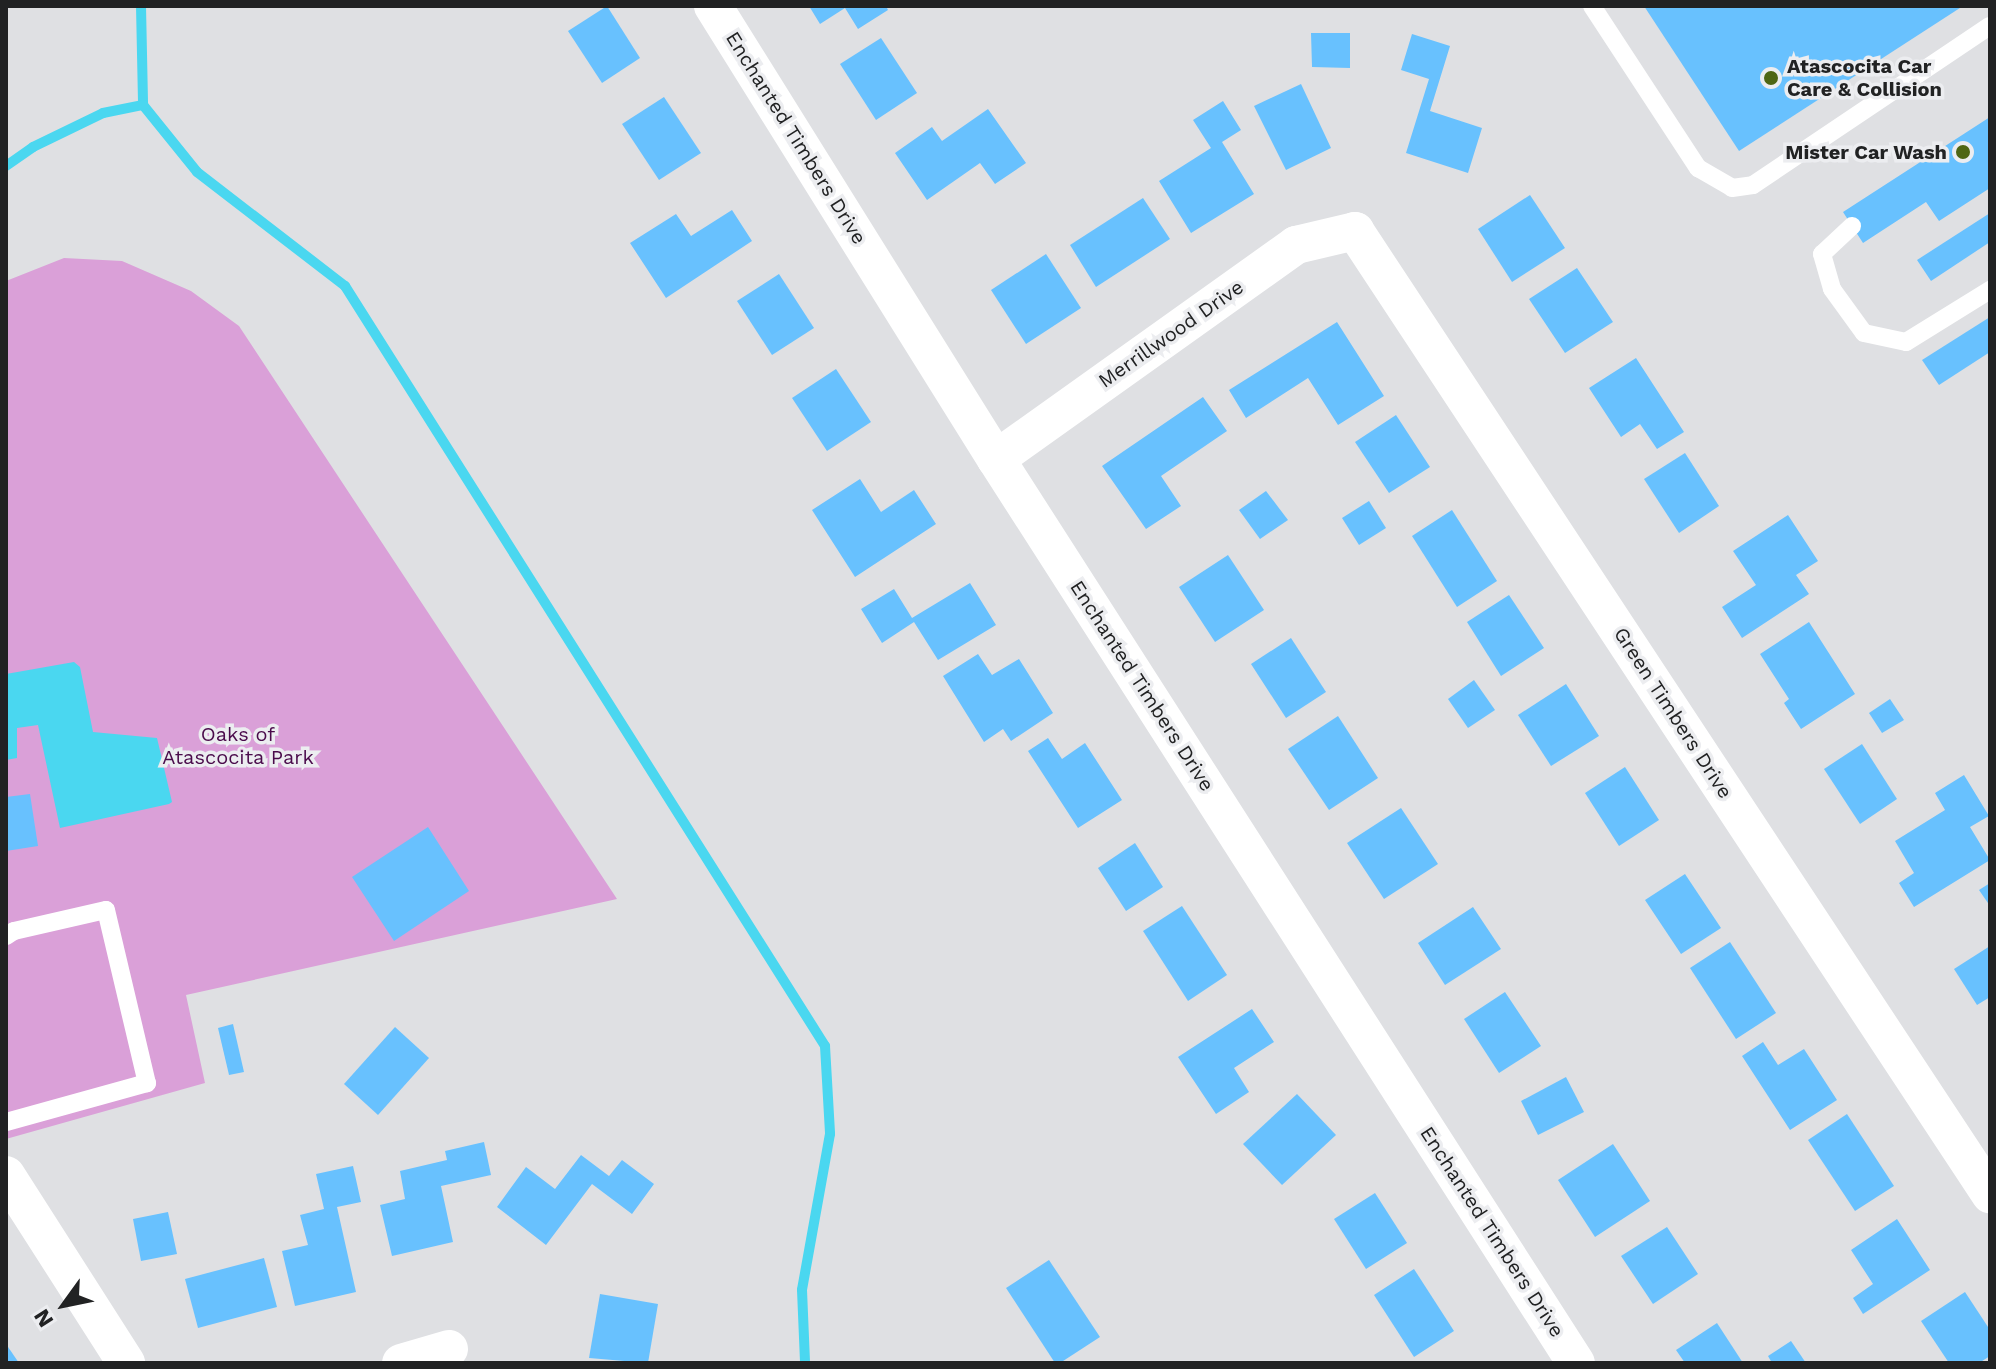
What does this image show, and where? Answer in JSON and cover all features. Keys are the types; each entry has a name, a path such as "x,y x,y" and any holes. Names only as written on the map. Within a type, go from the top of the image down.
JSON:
{"street":[{"name":"Enchanted Timbers Drive","path":"713,6 996,459 1576,1363"},
{"name":"Merrillwood Drive","path":"996,459 1296,245 1355,231"},
{"name":"Green Timbers Drive","path":"1355,231 1990,1194"},
{"path":"6,1175 126,1363"},
{"path":"401,1363 449,1349"}],"lane":[{"path":"1592,6 1698,168 1732,188 1753,185 1990,26"},
{"path":"1852,226 1822,254 1832,289 1864,333 1906,342 1990,290"},
{"path":"6,936 106,910 147,1083 6,1122"}],"green space":[{"name":"Oaks of Atascocita Park","path":"64,258 122,261 191,291 239,326 617,899 186,995 205,1083 6,1139 6,281"}],"water":[{"path":"74,662 80,667 93,732 157,738 172,802 60,828 38,725 17,728 17,758 6,760 6,674"}],"building":[{"path":"607,6 640,58 602,83 568,31"},
{"path":"809,6 886,6 888,10 858,29 845,8 820,24"},
{"name":"Atascocita Car Care & Collision","path":"1644,6 1963,6 1739,151"},
{"path":"1311,33 1350,33 1350,68 1312,67"},
{"path":"1412,34 1450,46 1430,111 1482,128 1468,173 1406,153 1429,79 1401,70"},
{"path":"881,38 917,93 876,120 840,64"},
{"path":"1301,84 1331,148 1286,170 1254,106"},
{"path":"664,97 701,153 659,180 622,124"},
{"path":"1223,101 1241,130 1222,142 1254,194 1191,233 1159,181 1211,148 1193,120"},
{"path":"988,109 1026,163 995,184 980,163 927,200 895,153 932,127 942,141"},
{"name":"Mister Car Wash","path":"1990,117 1990,188 1939,221 1926,202 1863,243 1843,212"},
{"path":"1530,195 1565,248 1512,282 1478,229"},
{"path":"1143,198 1170,239 1096,287 1070,245"},
{"path":"732,210 752,241 666,298 630,243 676,214 691,236"},
{"path":"1990,213 1990,242 1931,281 1917,260"},
{"path":"1046,254 1081,308 1026,344 991,290"},
{"path":"1577,268 1613,322 1565,353 1529,299"},
{"path":"779,274 814,328 772,355 737,301"},
{"path":"1990,317 1990,352 1939,385 1922,360"},
{"path":"1337,322 1384,396 1338,425 1308,378 1246,418 1229,390"},
{"path":"1636,358 1684,432 1657,449 1640,424 1621,437 1589,388"},
{"path":"836,369 871,422 827,451 792,398"},
{"path":"1203,397 1227,431 1161,476 1181,506 1146,529 1102,466"},
{"path":"1396,415 1430,467 1389,493 1355,442"},
{"path":"1685,453 1719,506 1679,533 1644,479"},
{"path":"860,479 881,512 914,490 936,524 855,577 812,510"},
{"path":"1266,491 1288,520 1260,539 1239,510"},
{"path":"1369,501 1386,528 1359,545 1342,518"},
{"path":"1452,510 1497,581 1457,607 1412,536"},
{"path":"1788,515 1818,561 1796,575 1809,594 1742,638 1722,607 1756,585 1733,551"},
{"path":"1228,555 1264,610 1215,642 1179,587"},
{"path":"970,583 996,625 938,660 914,622 882,643 861,609 894,589 912,618"},
{"path":"1509,595 1544,648 1501,676 1467,622"},
{"path":"1809,622 1855,694 1801,729 1784,703 1789,699 1760,654"},
{"path":"1291,638 1326,692 1286,718 1251,664"},
{"path":"978,654 992,675 1019,659 1053,713 1011,741 1003,729 984,742 943,676"},
{"path":"1474,680 1495,710 1468,728 1448,699"},
{"path":"1566,684 1599,736 1551,766 1518,715"},
{"path":"1890,699 1904,720 1882,733 1869,713"},
{"path":"1338,716 1378,778 1329,810 1288,749"},
{"path":"1048,738 1062,759 1085,743 1122,800 1078,828 1028,751"},
{"path":"1862,744 1897,799 1860,824 1824,769"},
{"path":"1625,767 1659,820 1619,846 1585,793"},
{"path":"1964,775 1989,816 1970,827 1990,860 1914,907 1899,883 1914,873 1895,841 1945,810 1935,793"},
{"path":"30,794 38,846 6,851 6,797"},
{"path":"1401,808 1438,864 1384,899 1347,843"},
{"path":"428,827 469,891 394,941 352,877"},
{"path":"1135,843 1163,887 1126,911 1098,868"},
{"path":"1685,874 1721,928 1681,954 1645,900"},
{"path":"1990,883 1990,906 1979,890"},
{"path":"1182,906 1227,975 1188,1001 1143,931"},
{"path":"1473,907 1501,949 1445,985 1418,943"},
{"path":"1730,942 1776,1013 1736,1039 1690,968"},
{"path":"1990,946 1990,997 1977,1005 1954,969"},
{"path":"1505,992 1541,1046 1499,1073 1464,1019"},
{"path":"1252,1009 1274,1042 1234,1068 1249,1092 1216,1114 1178,1057"},
{"path":"233,1024 244,1072 229,1075 218,1028"},
{"path":"395,1027 429,1058 378,1115 344,1084"},
{"path":"1763,1042 1778,1065 1804,1049 1837,1100 1790,1130 1742,1056"},
{"path":"1566,1077 1584,1112 1538,1135 1521,1101"},
{"path":"1297,1094 1336,1135 1282,1185 1243,1144"},
{"path":"1847,1114 1894,1186 1855,1211 1808,1140"},
{"path":"484,1142 491,1175 441,1186 453,1242 392,1256 380,1205 405,1199 400,1171 447,1160 445,1151"},
{"path":"1613,1144 1650,1201 1595,1237 1558,1180"},
{"path":"581,1155 609,1176 622,1160 654,1184 632,1214 592,1184 546,1245 497,1207 526,1167 555,1189"},
{"path":"353,1166 361,1202 337,1207 356,1292 295,1306 282,1251 308,1245 300,1215 324,1209 316,1174"},
{"path":"1375,1193 1407,1243 1366,1269 1334,1219"},
{"path":"168,1212 177,1254 141,1261 133,1219"},
{"path":"1897,1219 1930,1270 1863,1314 1853,1298 1873,1284 1851,1250"},
{"path":"1667,1227 1698,1274 1653,1304 1621,1256"},
{"path":"264,1258 277,1307 198,1328 185,1279"},
{"path":"1049,1260 1100,1337 1060,1363 1055,1363 1006,1288"},
{"path":"1414,1269 1454,1331 1414,1357 1374,1295"},
{"path":"1965,1292 1990,1330 1990,1356 1979,1363 1949,1363 1921,1321"},
{"path":"600,1294 658,1304 648,1363 589,1358"},
{"path":"1717,1323 1743,1363 1685,1363 1676,1350"},
{"path":"1791,1341 1806,1363 1772,1363 1768,1356"},
{"path":"6,1344 19,1363 6,1363"}],"waterway":[{"path":"141,6 143,105 197,172 345,286 825,1046 830,1134 802,1290 805,1363"},
{"path":"6,166 33,147 103,113 143,105"}],"place":[{"name":"Atascocita Car Care & Collision","path":"1771,78"},
{"name":"Mister Car Wash","path":"1963,152"}]}
